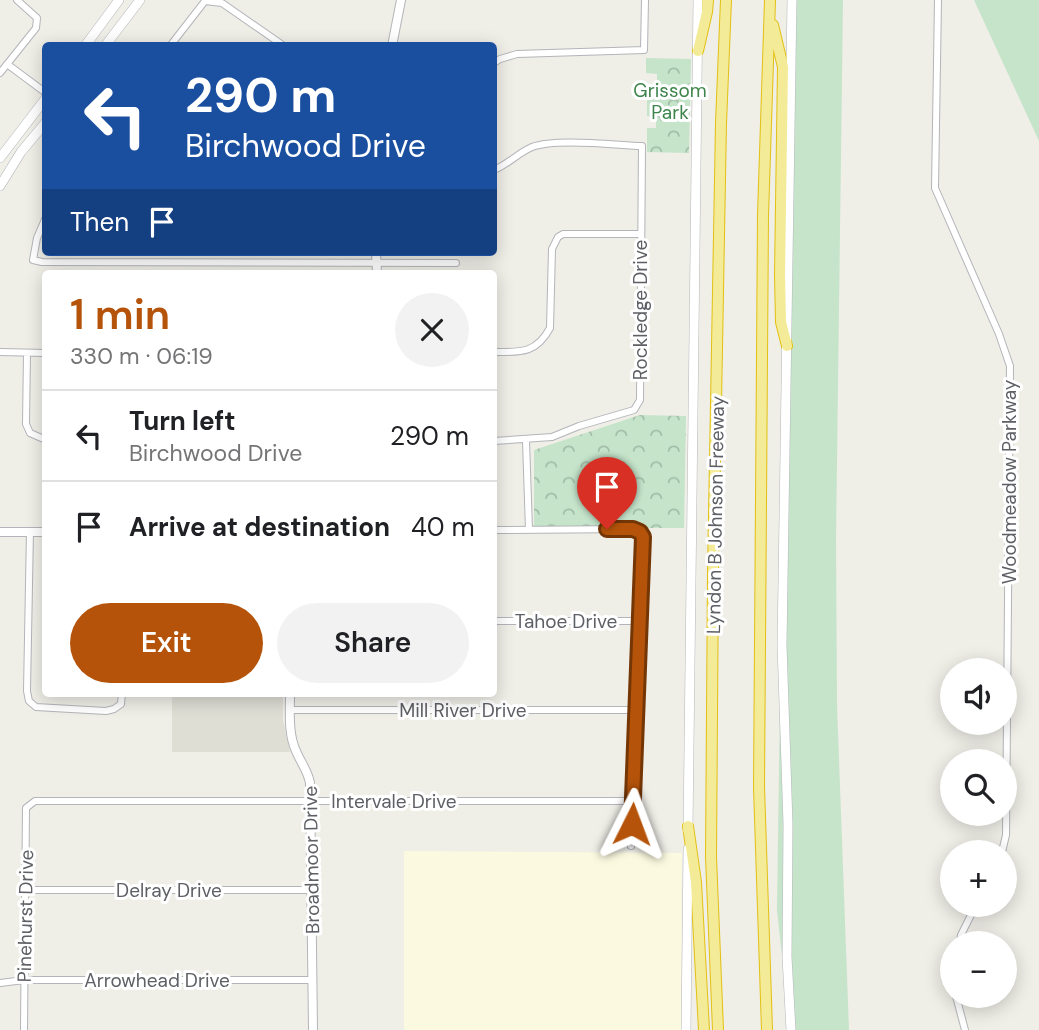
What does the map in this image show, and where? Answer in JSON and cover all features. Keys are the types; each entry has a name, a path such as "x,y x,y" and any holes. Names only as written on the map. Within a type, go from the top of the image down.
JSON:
{"highway":[{"path":"698,51 708,0"},
{"name":"Lyndon B Johnson Freeway","path":"718,1030 711,856 713,572 720,123 726,0"},
{"path":"767,1030 759,787 763,215 770,0"},
{"path":"769,12 783,66 780,275 781,322 787,346"},
{"path":"688,825 696,882 704,1030"}],"main road":[{"path":"88,42 119,0"},
{"path":"108,42 140,0"},
{"name":"Lyndon B Johnson Freeway","path":"686,1030 698,0"},
{"path":"791,1030 787,957 788,824 782,645 792,0"},
{"path":"0,158 42,103"},
{"path":"0,186 21,152 42,127"}],"street":[{"path":"0,73 36,28 37,18 17,0"},
{"path":"173,42 198,8 205,1 213,0 222,3 276,42"},
{"path":"394,42 401,0"},
{"path":"497,61 517,54 644,50 645,0"},
{"name":"Woodmeadow Parkway","path":"938,0 935,188 999,334 1010,366 1005,840"},
{"path":"7,64 42,90"},
{"name":"Rockledge Drive","path":"497,168 532,147 559,144 642,146 640,400 634,410 552,437 497,442"},
{"path":"42,226 33,260 456,263"},
{"path":"497,352 520,352 535,347 544,339 550,328 552,249 558,237 564,234 640,234"},
{"path":"376,256 377,270"},
{"path":"0,352 42,353"},
{"path":"27,353 26,424 30,433 42,438"},
{"path":"526,441 529,530"},
{"path":"497,530 633,529 643,537 631,846"},
{"path":"30,531 29,701 36,707 106,711 121,704 122,697"},
{"path":"0,532 42,531"},
{"name":"Tahoe Drive","path":"497,621 639,621"},
{"name":"Broadmoor Drive","path":"290,697 292,737 308,773 311,801 313,1030"},
{"name":"Mill River Drive","path":"290,710 635,710"},
{"name":"Intervale Drive","path":"29,803 34,800 634,801"},
{"name":"Pinehurst Drive","path":"24,1030 24,890 26,808 29,803"},
{"name":"Delray Drive","path":"24,890 313,890"},
{"name":"Arrowhead Drive","path":"0,983 24,980 313,980"},
{"path":"959,1008 965,1030"}],"shaded area":[{"path":"172,697 283,697 283,720 290,752 172,752"},
{"path":"404,851 682,853 681,1030 404,1030"}],"green space":[{"path":"790,0 843,0 836,539 837,705 849,1030 790,1030 777,910"},
{"path":"974,0 1039,0 1039,141"},
{"name":"Grissom Park","path":"646,58 691,59 689,153 647,152 647,128 656,128 656,116 647,116 647,85 657,85 657,74 646,73"},
{"path":"640,415 686,416 684,528 534,528 534,450"}],"route":[{"path":"607,529 633,529 643,537 632,824"}]}
